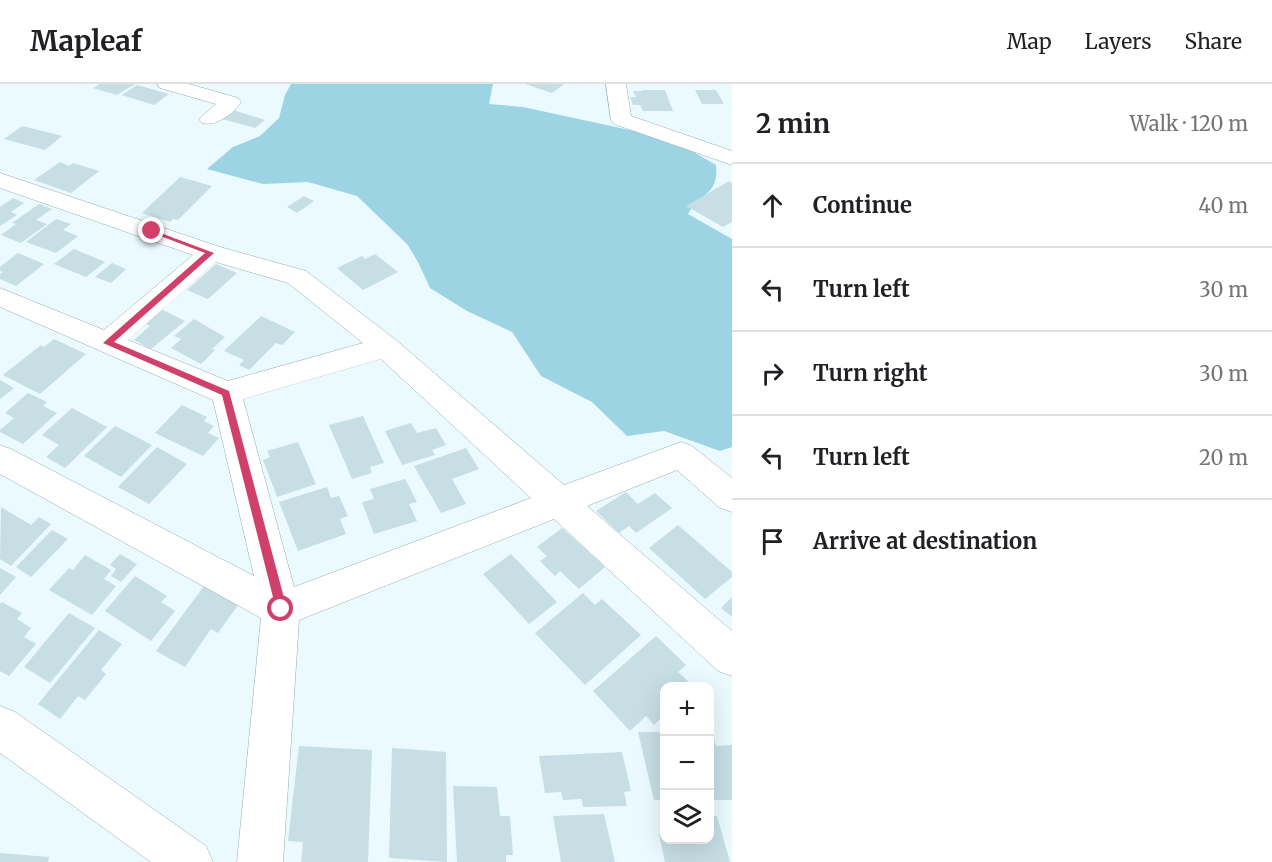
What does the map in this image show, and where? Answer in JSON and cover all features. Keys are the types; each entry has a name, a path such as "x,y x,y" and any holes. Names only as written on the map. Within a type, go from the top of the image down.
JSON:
{"street":[{"path":"167,84 231,102 208,119"},
{"path":"616,84 621,120 732,159"},
{"path":"0,180 211,253 297,277 386,347 732,657"},
{"path":"108,343 211,253"},
{"path":"0,297 226,393 386,347"},
{"path":"226,393 281,609 260,862"},
{"path":"0,458 281,609 681,455 732,498"},
{"path":"0,727 190,862"}],"shaded area":[{"path":"291,84 493,84 489,104 523,107 648,134 690,150 716,165 715,182 712,188 688,214 732,239 732,447 720,451 664,431 627,436 592,402 541,376 512,332 467,311 430,288 407,244 357,196 308,182 263,184 207,169 233,147 260,136 279,118 285,95"}],"building":[{"path":"100,84 135,84 117,95 93,88"},
{"path":"525,84 564,84 552,93"},
{"path":"137,85 169,94 154,105 122,95"},
{"path":"665,90 673,111 643,111 640,105 633,105 630,97 636,97 633,91"},
{"path":"695,90 716,90 724,104 702,104"},
{"path":"233,110 265,120 255,128 222,119"},
{"path":"22,126 62,136 45,150 4,139"},
{"path":"60,162 69,166 73,163 99,171 71,193 34,180"},
{"path":"180,177 212,186 178,220 173,219 170,222 142,213"},
{"path":"729,181 732,183 732,222 723,227 686,206"},
{"path":"304,196 314,201 297,213 287,207"},
{"path":"13,198 24,203 11,212 17,215 0,226 0,207"},
{"path":"39,204 52,209 36,220 47,224 21,243 1,235 16,224 12,223"},
{"path":"56,219 71,224 63,230 78,236 56,253 26,242"},
{"path":"74,249 105,262 86,277 54,264"},
{"path":"18,253 44,264 16,286 0,279 0,274 3,272 0,271 0,267"},
{"path":"375,254 398,272 363,290 337,268 362,256 365,259"},
{"path":"112,263 126,269 111,283 95,277"},
{"path":"216,264 237,273 208,299 187,290"},
{"path":"161,309 185,321 151,349 134,340 150,326 144,323"},
{"path":"261,316 295,332 282,345 276,343 249,370 239,365 244,360 224,351"},
{"path":"194,319 225,337 201,364 171,348 181,339 174,336"},
{"path":"54,339 86,354 40,394 3,375 41,345 44,347"},
{"path":"0,380 14,388 0,399"},
{"path":"28,393 47,402 43,406 57,413 23,444 0,430 14,418 5,413"},
{"path":"182,405 207,417 204,421 214,426 208,433 219,438 203,456 155,433"},
{"path":"72,408 107,427 65,468 46,457 59,445 42,435"},
{"path":"363,416 384,463 370,467 372,473 352,479 329,425"},
{"path":"411,423 417,433 436,428 446,445 432,450 435,455 402,465 385,431"},
{"path":"115,426 152,445 121,477 84,456"},
{"path":"298,442 316,484 277,497 263,460 270,457 267,451"},
{"path":"157,447 187,464 149,504 118,487"},
{"path":"466,448 479,469 452,479 466,504 441,513 414,466"},
{"path":"405,479 417,502 409,504 417,521 374,534 362,502 374,499 370,489"},
{"path":"327,487 331,498 339,496 348,516 340,519 346,534 298,551 279,502"},
{"path":"626,492 638,504 655,493 672,508 636,533 629,526 619,533 596,511"},
{"path":"1,507 31,525 39,517 51,524 11,566 0,559"},
{"path":"678,525 732,572 732,577 705,599 649,548"},
{"path":"562,528 605,567 579,589 560,571 555,576 540,561 547,556 537,547"},
{"path":"52,530 68,539 31,577 16,567"},
{"path":"120,554 137,564 121,582 111,576 116,569 110,565"},
{"path":"511,554 557,602 529,624 483,574"},
{"path":"85,555 111,570 104,579 116,586 92,615 49,590 69,568 73,570"},
{"path":"0,568 16,577 0,595"},
{"path":"135,576 167,596 161,602 175,611 151,641 105,611"},
{"path":"204,586 238,605 218,633 211,629 185,667 156,651"},
{"path":"583,593 595,605 602,599 641,635 585,685 535,633"},
{"path":"732,597 732,617 721,608"},
{"path":"2,602 22,613 17,619 31,628 24,637 36,644 9,676 0,671 0,604"},
{"path":"69,613 95,628 50,683 24,667"},
{"path":"99,630 122,644 101,670 106,674 85,700 78,696 60,719 38,704"},
{"path":"656,636 686,665 678,672 689,682 660,682 660,719 654,725 646,716 630,731 593,691"},
{"path":"638,732 660,732 660,800 654,800"},
{"path":"714,739 716,746 732,745 732,800 714,800"},
{"path":"299,746 372,750 368,862 301,862 303,842 288,841"},
{"path":"392,748 446,752 447,862 389,858"},
{"path":"622,752 631,791 624,792 627,806 583,807 582,799 563,800 561,792 545,793 539,756"},
{"path":"453,786 497,787 500,816 510,816 513,855 506,855 506,862 457,862"},
{"path":"604,814 615,862 561,862 553,816"},
{"path":"714,816 717,816 730,862 665,862 661,844 714,844"},
{"path":"0,853 49,857 48,862 0,862"}],"route":[{"path":"152,231 211,253 108,343 226,393 281,609"}]}
